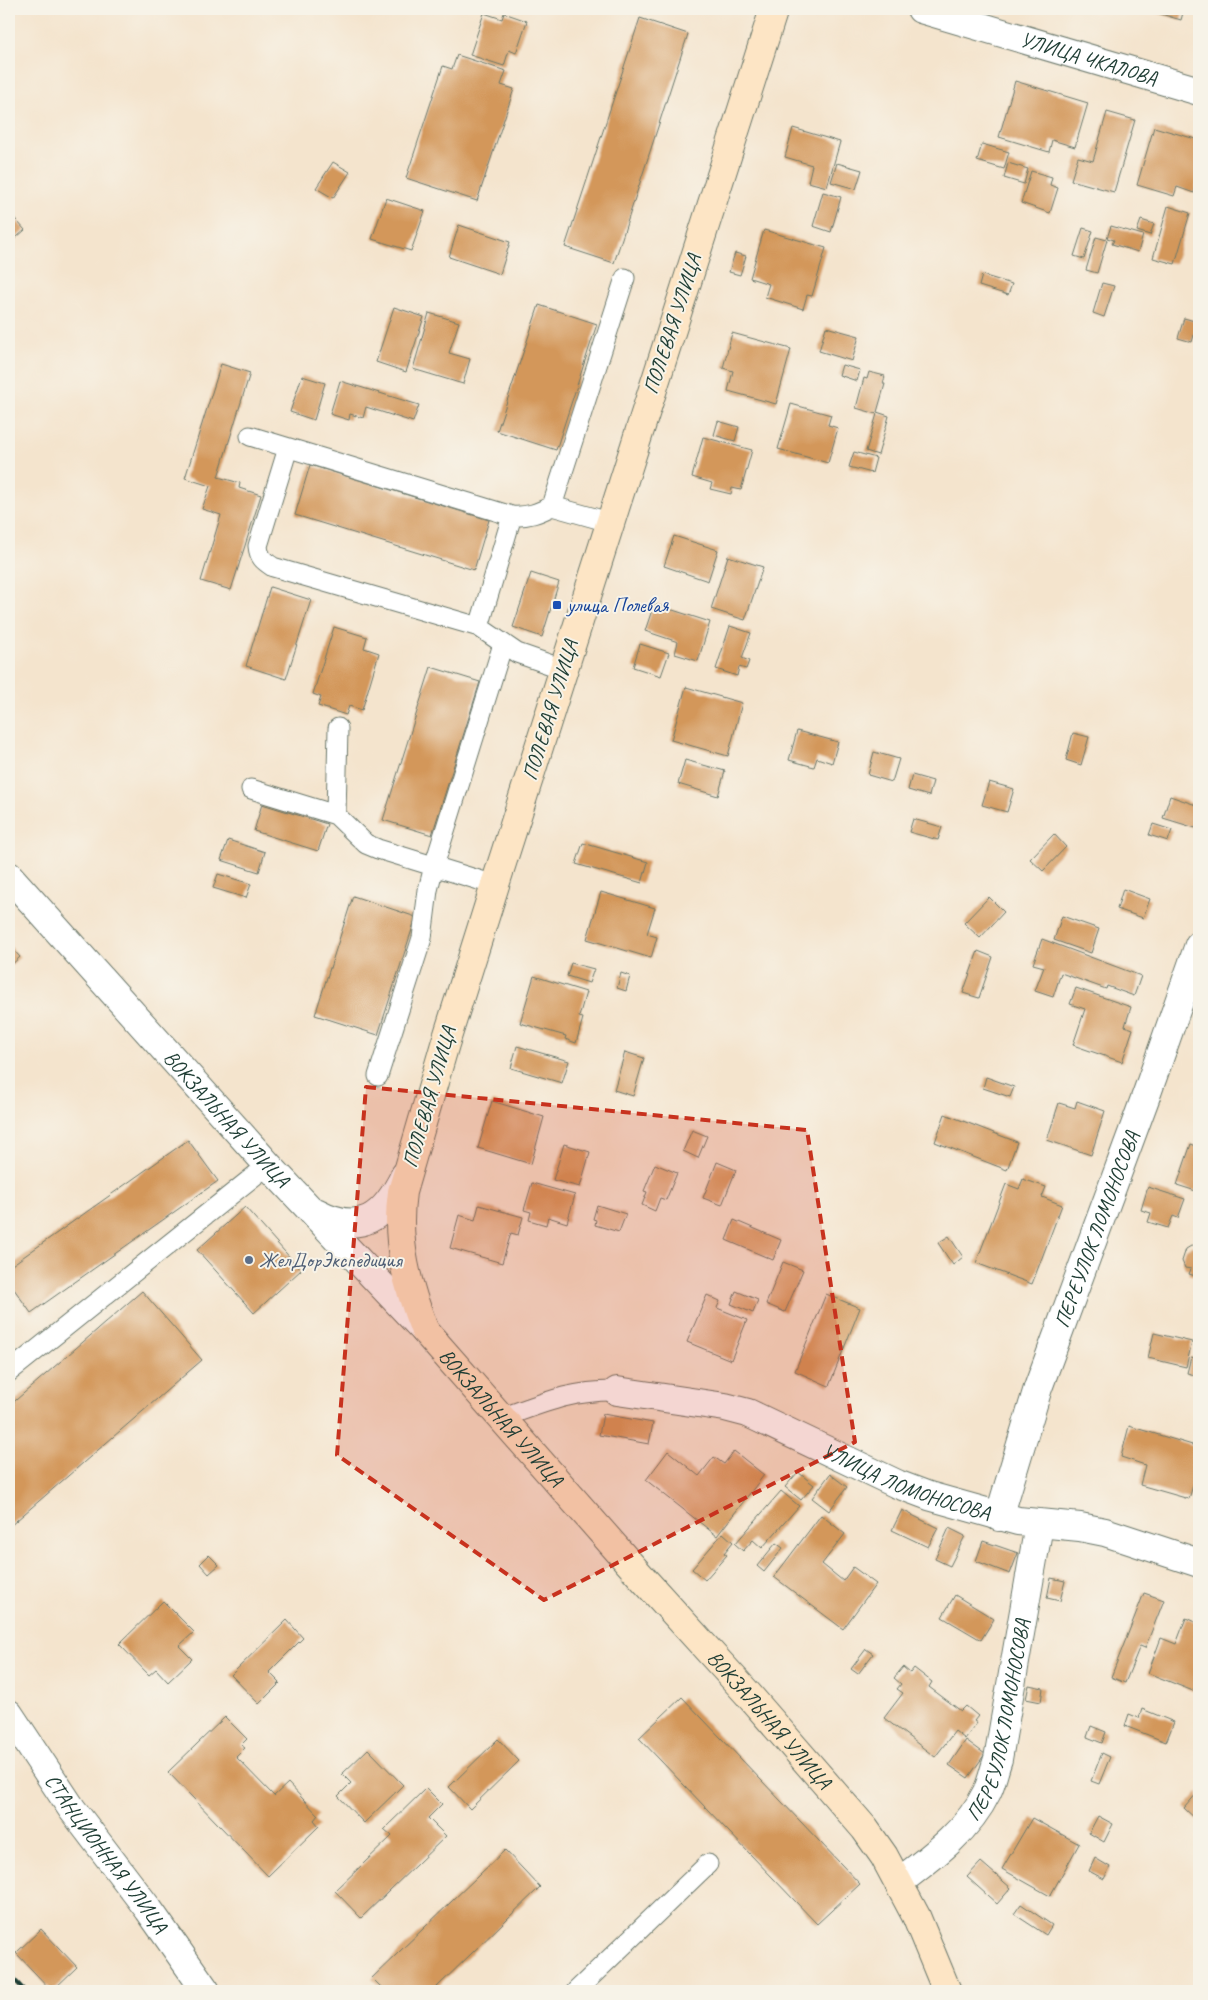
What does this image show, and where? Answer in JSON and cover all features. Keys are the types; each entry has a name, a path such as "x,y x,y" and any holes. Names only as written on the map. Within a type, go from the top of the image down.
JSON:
{"main road":[{"name":"ПОЛЕВАЯ УЛИЦА","path":"425,1331 408,1288 401,1250 399,1214 407,1169 494,885 774,9"},
{"name":"ВОКЗАЛЬНАЯ УЛИЦА","path":"425,1331 844,1803 884,1856 916,1916 947,1991"}],"street":[{"name":"УЛИЦА ЧКАЛОВА","path":"920,9 1199,91"},
{"name":"ВОКЗАЛЬНАЯ УЛИЦА","path":"9,876 268,1164 425,1331"},
{"name":"ПЕРЕУЛОК ЛОМОНОСОВА","path":"999,1517 1044,1371 1147,1093 1199,944"},
{"path":"310,1208 343,1223 357,1223 373,1218 386,1208 407,1169"},
{"name":"УЛИЦА ЛОМОНОСОВА","path":"617,1391 725,1406 748,1413 897,1484 937,1499 999,1517 1039,1525 1080,1527 1105,1532 1199,1562"},
{"name":"ПЕРЕУЛОК ЛОМОНОСОВА","path":"898,1882 942,1849 969,1819 987,1792 998,1759 1039,1525"},
{"name":"СТАНЦИОННАЯ УЛИЦА","path":"9,1714 72,1809 149,1910 206,1991"}],"lane":[{"path":"552,506 625,278"},
{"path":"250,436 512,516 525,517 552,506 609,522"},
{"path":"288,448 258,546 258,555 264,562 273,567 479,627 503,644 530,659 563,669"},
{"path":"479,627 512,516"},
{"path":"378,1076 422,938 428,890 434,866 503,644"},
{"path":"336,815 338,728"},
{"path":"251,789 336,815 366,844 494,885"},
{"path":"9,1372 268,1164"},
{"path":"501,1418 567,1395 585,1391 617,1391"},
{"path":"576,1991 708,1864"}],"highlighted area":[{"path":"366,1087 807,1130 855,1442 544,1600 337,1455"}],"building":[{"path":"1144,9 1184,9 1181,20"},
{"path":"484,13 502,19 504,13 527,21 516,53 509,50 504,66 470,55"},
{"path":"640,18 688,34 614,263 565,247"},
{"path":"457,55 506,71 501,85 514,89 477,201 406,178 443,66 452,69"},
{"path":"1015,81 1088,103 1075,147 1052,140 1049,152 999,137"},
{"path":"1107,112 1135,120 1114,192 1071,180 1078,157 1093,161"},
{"path":"1154,127 1199,140 1199,175 1194,193 1177,187 1174,196 1137,185"},
{"path":"793,128 840,142 827,187 808,182 812,165 785,157"},
{"path":"982,144 1009,152 1004,169 977,161"},
{"path":"333,162 350,172 333,198 316,188"},
{"path":"837,163 862,170 856,189 831,182"},
{"path":"1008,163 1028,169 1024,184 1004,178"},
{"path":"1031,171 1052,177 1050,185 1058,188 1050,213 1021,203"},
{"path":"823,192 841,197 831,232 813,226"},
{"path":"386,198 425,211 411,251 372,239"},
{"path":"1168,206 1190,213 1175,264 1153,258"},
{"path":"9,212 25,230 9,244"},
{"path":"1141,220 1154,224 1150,235 1137,231"},
{"path":"459,225 510,242 500,274 449,257"},
{"path":"1111,226 1143,235 1138,252 1112,244 1114,240 1107,238"},
{"path":"1083,228 1093,231 1084,259 1074,256"},
{"path":"764,230 826,248 812,296 807,295 803,309 765,297 769,284 750,278"},
{"path":"1096,237 1107,240 1097,273 1086,270"},
{"path":"735,253 746,256 740,275 729,272"},
{"path":"982,275 1012,284 1008,295 979,286"},
{"path":"1102,283 1114,286 1104,317 1093,313"},
{"path":"539,305 597,324 556,450 497,431"},
{"path":"394,307 424,317 406,372 376,362"},
{"path":"429,313 459,322 449,353 470,359 463,384 413,369"},
{"path":"1184,318 1198,322 1192,342 1178,338"},
{"path":"826,327 859,336 852,361 819,351"},
{"path":"732,333 791,349 776,404 728,391 733,371 723,368"},
{"path":"221,364 250,373 218,477 240,483 239,488 261,495 231,590 201,581 221,515 202,509 210,486 185,478"},
{"path":"842,365 860,370 857,381 839,375"},
{"path":"869,372 885,376 883,384 885,384 877,412 889,416 878,455 866,451 877,414 856,408 864,378 867,379"},
{"path":"302,376 325,383 314,420 290,412"},
{"path":"340,381 419,405 413,422 366,407 363,418 350,414 349,420 330,414"},
{"path":"791,404 831,415 828,425 838,428 828,463 778,449"},
{"path":"718,421 739,427 735,441 714,435"},
{"path":"703,437 752,450 741,490 732,488 731,494 710,489 712,483 692,477"},
{"path":"854,452 876,458 872,473 849,467"},
{"path":"310,465 489,520 474,570 295,515"},
{"path":"674,536 718,550 708,581 664,566"},
{"path":"728,556 763,567 745,620 711,609"},
{"path":"531,573 559,582 542,637 513,627"},
{"path":"270,587 311,600 286,679 246,666"},
{"path":"654,604 710,622 698,661 675,654 678,642 645,631"},
{"path":"730,626 751,633 742,658 749,661 746,669 739,667 737,676 716,669"},
{"path":"334,627 367,637 364,648 379,653 362,710 349,706 346,715 318,706 321,697 313,694"},
{"path":"640,644 669,653 661,676 633,667"},
{"path":"431,667 480,682 432,835 383,820"},
{"path":"686,687 742,703 728,756 671,740"},
{"path":"797,731 838,742 832,763 817,758 814,767 789,760"},
{"path":"1073,733 1089,737 1081,765 1066,760"},
{"path":"874,752 899,759 892,782 868,775"},
{"path":"685,760 725,771 718,796 678,784"},
{"path":"912,775 933,781 929,796 908,790"},
{"path":"989,782 1014,789 1007,812 982,805"},
{"path":"1170,796 1199,806 1199,829 1163,818"},
{"path":"262,804 327,824 318,851 254,831"},
{"path":"913,819 942,827 938,840 909,832"},
{"path":"1153,824 1172,830 1168,841 1149,835"},
{"path":"1054,834 1066,847 1043,871 1030,859"},
{"path":"228,840 265,852 259,872 221,860"},
{"path":"583,843 648,862 642,883 576,864"},
{"path":"218,874 251,884 246,898 213,888"},
{"path":"1123,889 1150,899 1143,918 1117,909"},
{"path":"601,892 655,908 647,934 657,937 651,958 587,939"},
{"path":"353,896 416,917 378,1035 315,1015"},
{"path":"989,897 1004,912 980,938 964,923"},
{"path":"1062,916 1099,929 1091,953 1054,940"},
{"path":"1042,939 1141,976 1134,996 1107,986 1106,989 1061,973 1053,997 1035,991 1044,967 1033,964"},
{"path":"9,945 20,957 9,967"},
{"path":"978,951 993,957 979,998 963,993"},
{"path":"571,963 594,969 589,983 567,976"},
{"path":"621,973 630,976 626,991 617,988"},
{"path":"534,976 586,992 579,1017 583,1018 576,1043 565,1039 566,1036 520,1023"},
{"path":"1076,988 1131,1007 1125,1026 1133,1029 1122,1062 1073,1045 1085,1009 1070,1004"},
{"path":"517,1046 569,1061 562,1083 511,1068"},
{"path":"625,1052 644,1058 633,1096 614,1090"},
{"path":"986,1077 1014,1087 1010,1097 983,1088"},
{"path":"492,1101 544,1117 531,1164 478,1148"},
{"path":"1077,1101 1105,1111 1091,1155 1047,1140 1059,1103 1075,1108"},
{"path":"945,1114 1017,1142 1007,1170 935,1142"},
{"path":"692,1130 707,1136 698,1158 683,1151"},
{"path":"188,1140 218,1181 31,1313 9,1282 9,1267"},
{"path":"564,1144 590,1152 580,1187 553,1180"},
{"path":"1191,1144 1199,1147 1199,1192 1177,1185"},
{"path":"717,1162 736,1170 722,1205 703,1198"},
{"path":"655,1164 677,1173 666,1200 660,1198 655,1211 642,1205 647,1192 644,1191"},
{"path":"1023,1179 1046,1187 1042,1197 1062,1205 1032,1284 976,1263 1006,1184 1019,1189"},
{"path":"532,1183 575,1195 567,1223 548,1217 546,1225 529,1220 531,1212 524,1210"},
{"path":"1148,1187 1185,1199 1178,1218 1173,1216 1168,1228 1148,1222 1151,1213 1141,1210"},
{"path":"479,1205 523,1217 518,1235 511,1233 502,1263 450,1248 459,1215 475,1220"},
{"path":"597,1205 626,1214 619,1232 595,1225 596,1220 593,1219"},
{"name":"ЖелДорЭкспедиция","path":"245,1207 301,1270 254,1313 197,1250"},
{"path":"734,1220 781,1240 773,1260 726,1240"},
{"path":"949,1236 963,1257 953,1265 938,1243"},
{"path":"1199,1241 1199,1277 1189,1274 1191,1269 1185,1268 1182,1261 1186,1249 1191,1246 1197,1247"},
{"path":"783,1262 803,1270 785,1312 766,1304"},
{"path":"142,1291 202,1360 9,1527 9,1406"},
{"path":"736,1291 758,1300 753,1313 731,1304"},
{"path":"826,1294 860,1308 829,1386 795,1371"},
{"path":"707,1295 720,1301 717,1308 747,1320 731,1360 687,1342"},
{"path":"1154,1333 1192,1342 1186,1367 1148,1358"},
{"path":"1191,1357 1199,1359 1199,1376 1187,1373"},
{"path":"603,1414 653,1423 649,1444 599,1435"},
{"path":"1129,1426 1199,1447 1199,1465 1189,1499 1140,1485 1145,1465 1121,1457"},
{"path":"668,1451 699,1476 714,1457 724,1464 734,1451 764,1475 717,1536 646,1480"},
{"path":"798,1472 814,1485 801,1500 785,1487"},
{"path":"830,1474 847,1487 829,1511 812,1498"},
{"path":"781,1491 799,1506 762,1548 753,1540 743,1551 735,1544"},
{"path":"902,1510 938,1528 928,1547 892,1530"},
{"path":"821,1515 845,1534 822,1564 843,1581 853,1567 876,1584 843,1629 774,1577"},
{"path":"949,1528 965,1536 950,1566 935,1559"},
{"path":"723,1533 733,1542 724,1553 727,1555 705,1580 692,1569"},
{"path":"983,1541 1018,1553 1010,1574 976,1561"},
{"path":"776,1543 783,1548 764,1572 757,1566"},
{"path":"209,1555 219,1565 209,1574 200,1564"},
{"path":"1051,1578 1065,1581 1060,1601 1047,1598"},
{"path":"1144,1593 1164,1600 1145,1648 1140,1646 1125,1683 1111,1677"},
{"path":"955,1595 994,1619 981,1640 942,1617"},
{"path":"163,1601 194,1632 179,1646 192,1659 168,1682 156,1669 149,1675 119,1644"},
{"path":"1186,1618 1199,1624 1199,1676 1193,1691 1148,1673 1161,1638 1176,1644"},
{"path":"287,1620 303,1638 269,1672 280,1683 259,1704 231,1675"},
{"path":"866,1649 873,1654 858,1674 851,1669"},
{"path":"903,1667 910,1673 914,1668 932,1682 929,1687 961,1711 966,1706 978,1716 974,1721 977,1723 965,1739 955,1731 935,1757 884,1718 903,1693 897,1689 901,1684 894,1678"},
{"path":"1029,1685 1043,1688 1041,1702 1026,1699"},
{"path":"682,1697 860,1884 817,1924 639,1738"},
{"path":"1142,1709 1174,1722 1166,1742 1125,1726 1129,1714 1139,1718"},
{"path":"225,1717 247,1739 241,1745 245,1748 236,1757 274,1796 288,1783 318,1815 314,1820 319,1826 268,1876 168,1772"},
{"path":"1091,1726 1106,1732 1102,1743 1087,1737"},
{"path":"498,1739 519,1761 470,1809 449,1787"},
{"path":"966,1740 985,1754 968,1778 949,1765"},
{"path":"368,1749 403,1785 364,1823 338,1796 351,1783 342,1774"},
{"path":"1102,1753 1110,1757 1099,1784 1091,1781"},
{"path":"426,1788 442,1804 428,1818 446,1836 361,1918 335,1891 392,1836 384,1829"},
{"path":"1199,1791 1199,1822 1184,1808"},
{"path":"1098,1816 1113,1824 1104,1842 1089,1833"},
{"path":"1032,1818 1079,1844 1050,1896 1002,1869"},
{"path":"505,1850 540,1887 437,1987 440,1991 385,1991 372,1978"},
{"path":"1095,1858 1110,1867 1104,1879 1089,1871"},
{"path":"981,1862 1011,1888 997,1904 967,1877"},
{"path":"1021,1904 1052,1925 1046,1935 1014,1914"},
{"path":"41,1929 77,1967 52,1991 16,1953"}],"railway":[{"path":"9,1974 25,1991"}],"place":[{"name":"улица Полевая","path":"557,605"},
{"name":"ЖелДорЭкспедиция","path":"249,1260"}]}
